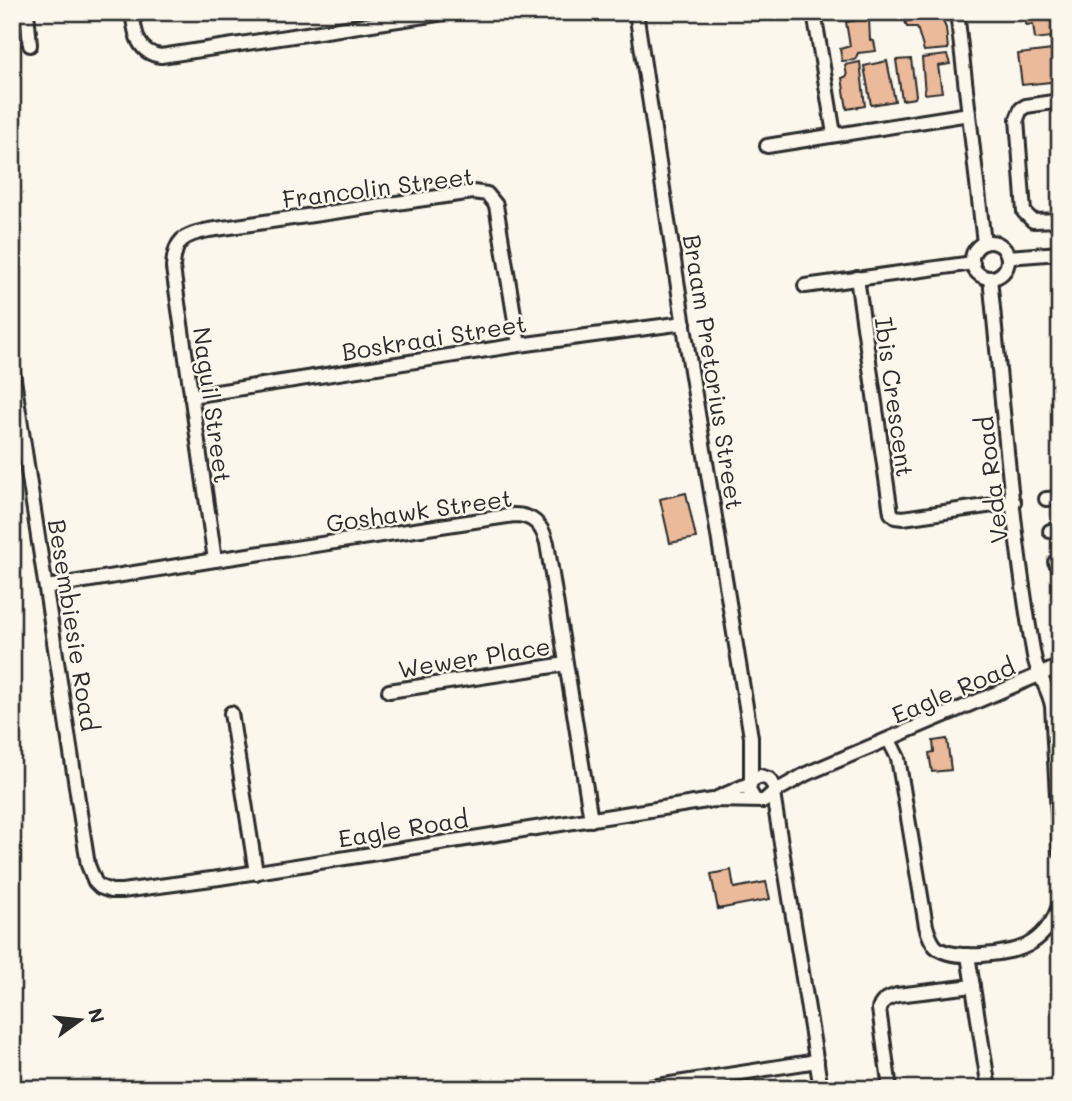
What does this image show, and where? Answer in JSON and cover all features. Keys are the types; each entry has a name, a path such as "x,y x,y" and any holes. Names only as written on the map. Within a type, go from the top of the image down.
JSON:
{"street":[{"path":"27,12 30,45"},
{"path":"132,12 137,41 148,53 160,56 451,12"},
{"name":"Braam Pretorius Street","path":"636,12 751,737 750,783"},
{"path":"814,12 834,134"},
{"path":"957,12 984,243"},
{"path":"1060,101 1026,106 1021,109 1017,119 1024,212 1033,221 1060,220"},
{"path":"767,146 969,114"},
{"name":"Francolin Street","path":"173,256 177,244 197,232 473,192 487,194 494,200 500,223 519,345"},
{"path":"984,243 1000,245 1008,257 1004,271 999,276 990,278 978,274 973,263 975,251 984,243"},
{"path":"1008,257 1060,253"},
{"name":"Naguil Street","path":"173,256 215,560"},
{"path":"805,286 973,263"},
{"name":"Ibis Crescent","path":"857,278 891,513 895,517 904,518 1014,502"},
{"name":"Veda Road","path":"990,278 1033,649 1039,675 1052,706 1060,851"},
{"name":"Boskraai Street","path":"191,396 519,345 684,323"},
{"name":"Besembiesie Road","path":"12,366 88,865 100,887"},
{"name":"Goshawk Street","path":"47,587 514,515 526,516 540,525 545,534 591,820"},
{"name":"Wewer Place","path":"389,691 566,664"},
{"name":"Eagle Road","path":"770,785 806,774 889,740 1060,666"},
{"path":"231,713 256,873"},
{"name":"Braam Pretorius Street","path":"751,737 770,785 821,1089"},
{"path":"889,740 898,758 929,937 935,946 944,951 968,955 1008,951 1026,946 1047,928 1060,903"},
{"path":"758,776 770,785 764,801 756,800 749,793 750,783 758,776"},
{"name":"Eagle Road","path":"713,800 750,783"},
{"name":"Eagle Road","path":"100,887 122,891 256,873 713,800 756,800"},
{"name":"Braam Pretorius Street","path":"756,800 768,812 778,833"},
{"path":"968,955 989,1089"},
{"path":"891,1089 879,1009 881,1004 897,995 974,986"},
{"path":"639,1089 817,1061"}],"building":[{"path":"939,12 946,28 948,49 924,51 917,27 907,27 903,15"},
{"path":"1025,12 1060,12 1060,81 1022,85 1018,54 1052,50 1051,37 1035,39 1033,24 1026,25"},
{"path":"869,18 870,40 874,41 876,51 858,53 855,60 842,61 840,49 850,46 846,22"},
{"path":"947,55 950,64 938,66 942,92 925,94 922,58"},
{"path":"911,59 916,95 915,98 902,100 896,60"},
{"path":"887,61 895,101 871,105 864,66"},
{"path":"860,62 865,106 847,109 842,78 847,76 845,65"},
{"path":"686,493 696,538 670,543 660,499"},
{"path":"947,739 951,770 932,772 929,753 934,752 933,741"},
{"path":"731,870 734,888 766,882 770,899 718,909 711,874"}]}
